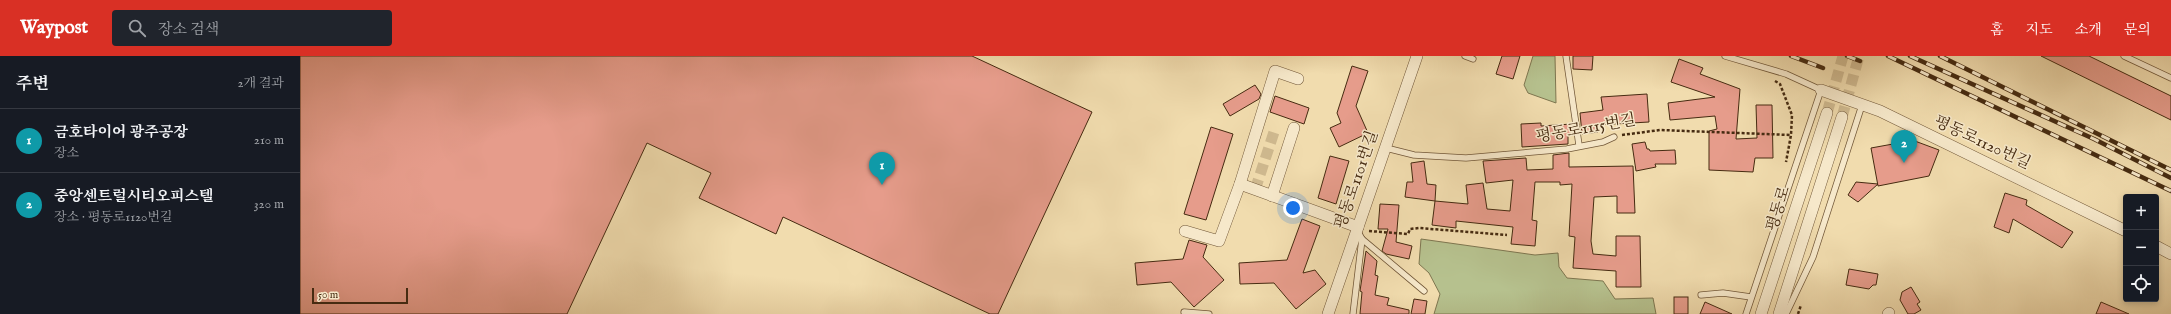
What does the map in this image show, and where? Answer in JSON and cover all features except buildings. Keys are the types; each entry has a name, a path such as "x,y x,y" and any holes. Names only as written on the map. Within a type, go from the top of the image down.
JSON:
{"street":[{"name":"평동로1101번길","path":"1328,314 1359,232 1417,56"},
{"path":"1185,231 1219,241 1240,184 1275,72 1298,79"},
{"name":"평동로1120번길","path":"1821,90 1880,111 2124,230"},
{"name":"평동로","path":"1761,314 1827,113"},
{"name":"평동로","path":"1779,314 1842,117"},
{"path":"1272,196 1294,128"},
{"path":"1240,184 1359,232"},
{"path":"2159,248 2171,254"}],"lane":[{"path":"1465,56 1473,59"},
{"path":"1566,56 1579,145"},
{"path":"1725,56 1786,74 1821,90 1746,314"},
{"path":"2124,56 2171,78"},
{"path":"1786,314 1813,257 1862,105"},
{"name":"평동로1115번길","path":"1386,148 1414,155 1466,158 1567,149 1579,145 1603,142 1614,137"},
{"path":"1359,232 1424,291"},
{"path":"1353,314 1359,232"},
{"path":"1701,295 1723,293 1752,297"},
{"path":"1184,312 1209,314"}],"path":[{"path":"1761,66 1767,75 1780,84 1792,115 1791,135 1784,170"},
{"name":"평동로1115번길","path":"1614,137 1632,132 1660,130 1791,135"},
{"path":"1359,232 1408,234 1410,229 1433,229 1507,235"}],"green space":[{"path":"1533,56 1555,56 1556,103 1528,93 1524,85"},
{"path":"1421,239 1535,255 1558,253 1559,267 1567,278 1603,281 1615,299 1653,298 1656,314 1434,314 1440,294 1429,273 1419,264"}],"tunnel":[{"path":"1827,113 1843,56"},
{"path":"1842,117 1859,56"},
{"path":"1255,190 1275,129"}],"railway":[{"path":"1791,56 1823,68"},
{"path":"1847,56 1860,61"},
{"path":"1888,56 2171,191"},
{"path":"1910,56 2094,139 2171,178"},
{"path":"1940,56 2171,170"}],"place":[{"name":"중앙센트럴시티오피스텔","path":"1904,163"},
{"name":"금호타이어 광주공장","path":"882,185"}]}
